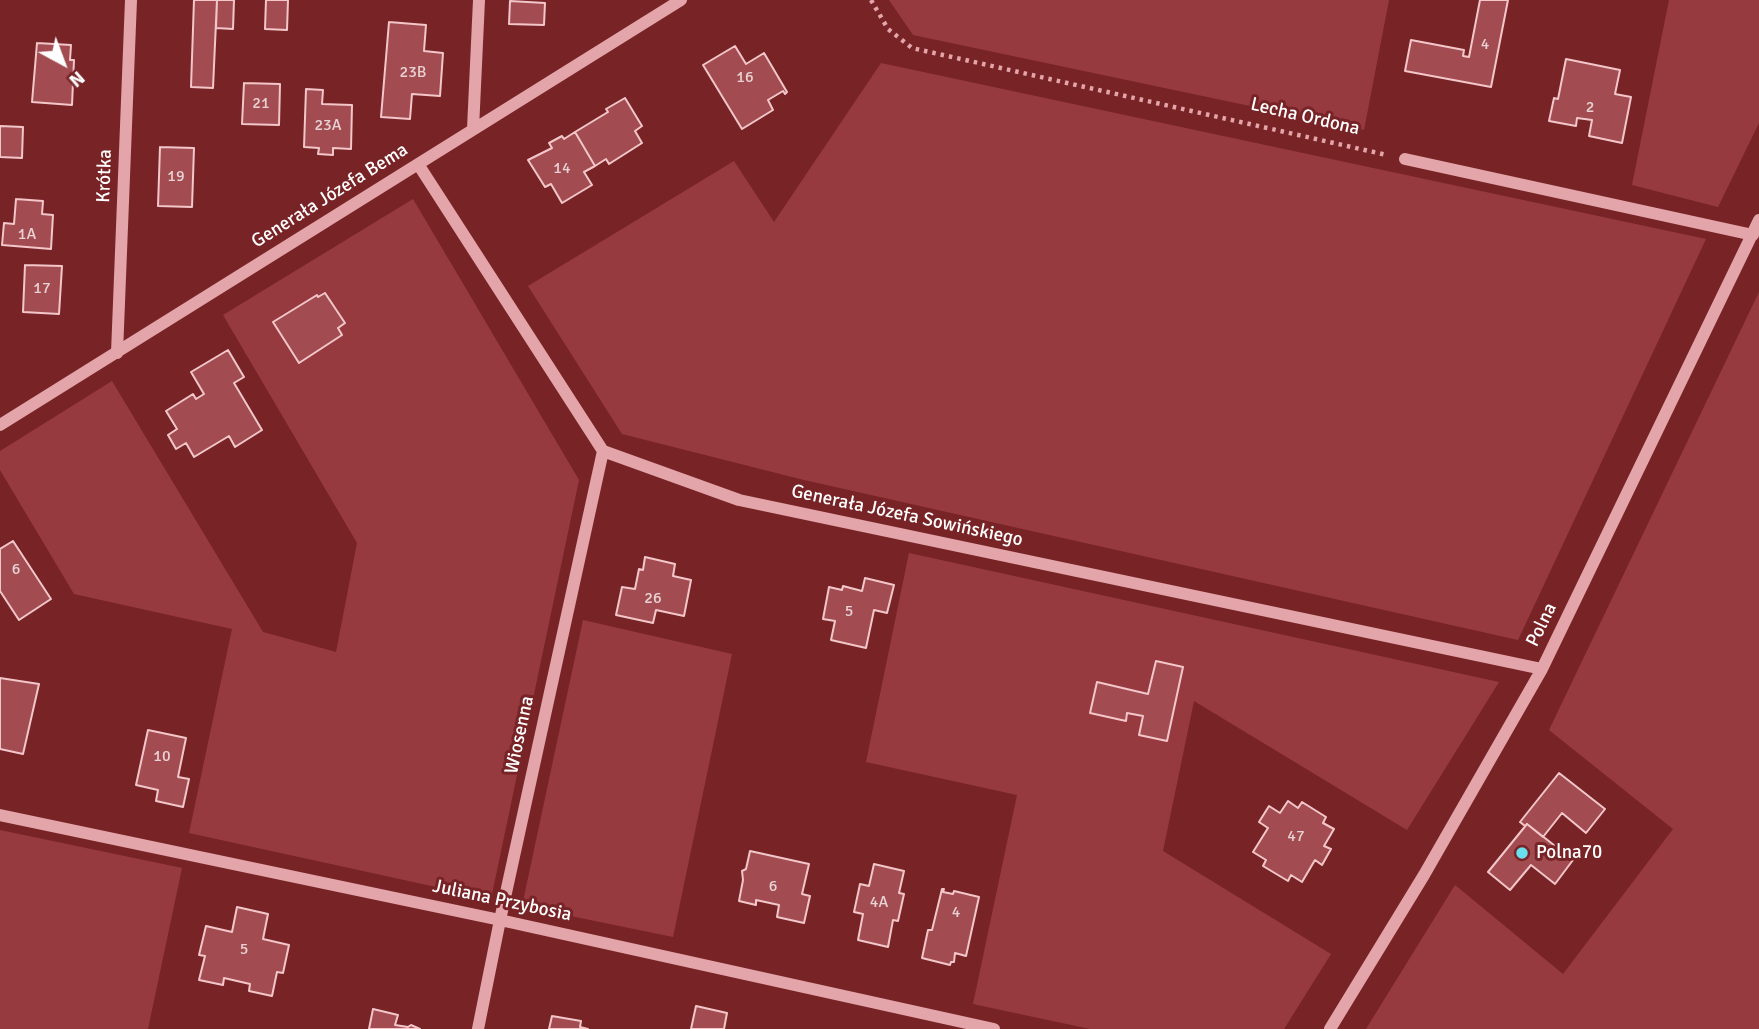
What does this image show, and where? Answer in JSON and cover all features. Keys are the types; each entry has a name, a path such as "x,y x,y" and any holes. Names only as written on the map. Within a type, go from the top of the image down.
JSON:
{"street":[{"name":"Krótka","path":"117,353 131,0"},
{"path":"473,129 479,0"},
{"name":"Generała Józefa Bema","path":"0,425 681,0"},
{"path":"1405,159 1753,235"},
{"path":"418,164 603,450"},
{"name":"Polna","path":"1330,1029 1424,875 1542,669 1759,220"},
{"name":"Generała Józefa Sowińskiego","path":"603,450 739,500 1542,669"},
{"name":"Wiosenna","path":"478,1029 603,450"},
{"name":"Juliana Przybosia","path":"0,815 500,919 994,1029"}],"path":[{"name":"Lecha Ordona","path":"871,0 888,29 912,48 1405,159"}],"shaded area":[{"path":"889,0 1389,0 1364,130 913,35"},
{"path":"1669,0 1759,0 1759,123 1718,207 1632,185"},
{"path":"881,63 1706,239 1518,640 804,480 622,434 528,286 734,161 774,222"},
{"path":"413,199 579,480 491,899 189,833 232,629 74,594 0,470 0,451 112,381 263,632 336,652 357,543 223,315"},
{"path":"1759,292 1759,1029 1366,1029 1455,885 1563,974 1673,829 1549,730"},
{"path":"909,553 1499,682 1407,830 1194,701 1163,851 1331,954 1284,1029 1090,1029 973,1004 1017,795 866,762"},
{"path":"583,620 732,654 673,937 522,906"},
{"path":"0,830 182,868 148,1029 0,1029"}],"building":[{"path":"194,0 217,0 213,88 191,87"},
{"path":"217,0 234,0 233,29 216,28"},
{"path":"266,0 288,0 287,30 265,29"},
{"path":"1480,0 1508,0 1491,87 1405,71 1411,40 1464,50 1463,56 1469,57"},
{"path":"510,1 545,3 544,25 509,24"},
{"path":"389,22 426,25 424,51 443,53 440,96 412,94 410,119 381,117"},
{"path":"37,43 71,45 70,60 74,60 72,105 32,102"},
{"path":"735,46 746,64 764,53 787,92 785,94 783,91 768,100 773,110 742,129 703,65"},
{"path":"1566,59 1620,70 1615,94 1631,97 1622,143 1589,136 1592,120 1577,118 1576,126 1549,121 1554,98 1558,99"},
{"path":"244,83 280,84 279,125 242,124"},
{"path":"306,89 323,90 322,104 352,105 351,149 333,148 333,155 318,154 319,148 304,147"},
{"path":"625,98 642,126 635,131 642,143 609,164 606,159 595,166 575,132"},
{"path":"0,126 23,127 22,158 0,157"},
{"path":"575,132 595,166 584,172 592,185 562,203 551,184 545,187 528,160 552,148 549,143 562,136 564,139"},
{"path":"160,147 194,148 192,207 158,206"},
{"path":"16,199 43,201 42,214 53,215 51,249 2,245 4,223 14,224"},
{"path":"25,265 62,266 59,314 23,312"},
{"path":"325,293 345,323 338,328 342,335 299,363 273,322 317,295 318,297"},
{"path":"228,350 244,377 234,383 262,430 235,447 229,436 194,457 186,443 176,449 168,435 177,429 166,411 193,394 196,399 204,394 191,372"},
{"path":"13,541 51,599 19,620 0,591 0,549"},
{"path":"645,557 675,564 673,576 691,580 684,616 656,610 653,623 616,615 622,587 635,589 639,569 643,570"},
{"path":"865,578 894,585 887,613 874,610 866,648 831,640 835,621 823,619 829,587 842,590 843,586 862,591"},
{"path":"1156,661 1183,667 1167,741 1139,735 1143,716 1127,713 1126,721 1090,713 1097,682 1148,694"},
{"path":"0,678 39,684 23,754 0,749"},
{"path":"148,730 186,738 178,777 189,779 183,807 156,801 158,790 136,785"},
{"path":"1559,773 1605,809 1586,833 1562,813 1543,837 1527,824 1525,826 1520,822"},
{"path":"1288,801 1298,808 1302,802 1326,817 1323,823 1334,829 1324,846 1331,849 1322,865 1315,860 1302,882 1291,875 1288,881 1263,866 1266,860 1253,852 1268,828 1259,822 1269,806 1280,813"},
{"path":"1527,824 1573,860 1555,884 1531,865 1510,890 1488,872"},
{"path":"750,851 809,864 802,894 810,896 804,923 777,917 779,905 756,900 756,905 739,901 742,871 746,869"},
{"path":"874,864 904,871 899,893 904,894 898,921 893,920 888,947 858,940 863,914 854,912 860,884 869,886"},
{"path":"942,889 943,892 953,894 954,891 979,897 966,956 955,953 954,962 950,965 922,958"},
{"path":"237,907 268,914 263,939 289,945 283,973 277,972 272,996 249,991 250,984 224,978 223,985 199,980 205,956 199,955 206,926 232,932"},
{"path":"696,1006 727,1013 724,1029 691,1029"},
{"path":"373,1009 398,1015 395,1025 411,1025 420,1029 369,1029"},
{"path":"552,1016 581,1021 580,1027 588,1029 549,1029"}],"place":[{"name":"Polna70","path":"1522,853"}]}
